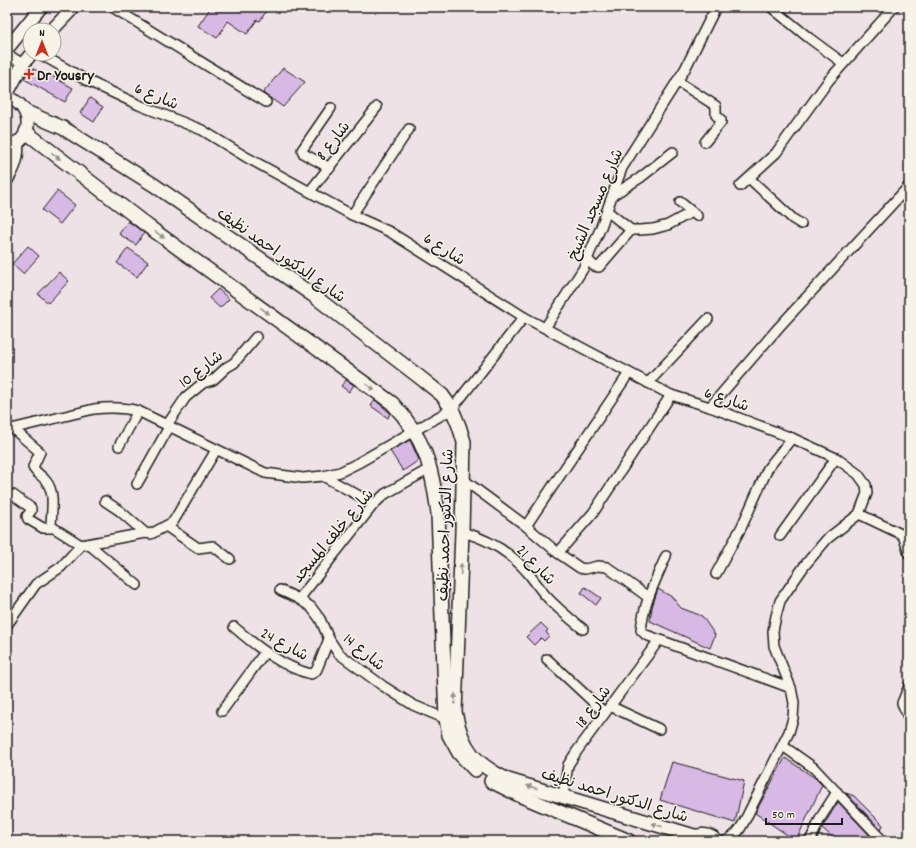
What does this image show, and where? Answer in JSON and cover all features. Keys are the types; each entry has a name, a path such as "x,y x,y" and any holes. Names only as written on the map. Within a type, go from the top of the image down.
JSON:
{"main road":[{"name":"شارع الدكتور احمد نظيف","path":"26,112 63,128 167,194 314,296 442,395 452,409 464,442 464,480 455,712 458,730 466,747 477,761 491,772 508,780 563,796 690,839 701,835 707,836 716,841"},
{"name":"شارع الدكتور احمد نظيف","path":"17,140 149,227 392,403 404,416 415,430 424,448 431,468 438,514 446,719 448,734 459,753 472,768 487,779 519,795 629,841"}],"street":[{"path":"7,49 41,7"},
{"path":"60,22 74,7"},
{"path":"112,7 266,102"},
{"name":"شارع مسجد الشيخ","path":"545,328 580,275 601,227 622,168 677,81 716,7"},
{"path":"772,7 809,38 843,63"},
{"path":"740,186 776,153 829,80 894,7"},
{"path":"7,54 23,64 7,94"},
{"name":"شارع 6","path":"55,62 139,105 202,130 246,157 352,215 405,240 524,317 671,395 710,407 792,438 836,458 858,474 866,485 867,493 859,514"},
{"path":"677,81 716,106 716,115 722,122 705,142"},
{"path":"7,98 18,102 26,112 28,122 17,140 18,155 14,168 7,179"},
{"name":"شارع 8","path":"310,191 378,107"},
{"path":"330,168 304,154 302,150 332,108"},
{"path":"352,215 409,129"},
{"path":"613,195 631,184 674,152"},
{"path":"749,178 793,219 801,224"},
{"path":"710,407 779,327 909,186"},
{"path":"607,211 631,230 653,229 668,226 695,214 680,202"},
{"path":"586,259 594,266 599,267 631,230"},
{"path":"10,429 94,409 108,407 123,408 138,411 265,473 303,478 323,476 340,472 358,463 452,409 524,317"},
{"path":"648,383 708,319"},
{"name":"شارع 10","path":"137,484 168,426 186,397 203,383 213,380 227,367 234,363 256,337"},
{"path":"526,526 629,373"},
{"path":"558,553 593,513 671,395"},
{"path":"120,446 138,411"},
{"path":"10,429 40,452 33,467 34,470 47,482 52,497 50,527"},
{"path":"716,574 742,526 768,468 792,438"},
{"path":"7,625 36,584 61,567 84,545 145,533 151,534 173,522 216,450"},
{"path":"780,536 836,458"},
{"name":"شارع خلف المسجد","path":"299,598 374,504 385,494 431,468"},
{"path":"323,476 374,504"},
{"path":"464,480 526,526 558,553 580,568 585,569 598,566 607,567 648,597"},
{"path":"13,495 31,508 31,511 27,516 28,519 39,526 57,529 84,545 92,547 137,585"},
{"path":"105,501 120,511 145,533"},
{"path":"725,841 730,839 739,831 783,746 793,718 794,703 791,688 774,646 773,631 780,601 805,565 827,539 859,514 901,534 904,538 909,554"},
{"path":"166,526 198,548 214,546 230,559"},
{"name":"شارع 21","path":"462,532 483,539 502,549 528,573 561,611 583,629"},
{"path":"666,556 648,597 643,613 641,630 646,635 791,688"},
{"name":"شارع 14","path":"280,590 299,598 311,608 320,620 328,639 338,652 383,686 413,705 446,719"},
{"name":"شارع 24","path":"234,627 265,652 286,664 311,674 317,669 328,639"},
{"name":"شارع 18","path":"563,796 568,765 659,640"},
{"path":"222,711 265,652"},
{"path":"547,659 608,709 659,730"},
{"path":"909,686 902,703 909,719"},
{"path":"783,746 814,768 883,841"},
{"path":"810,841 821,817 837,792"}],"building":[{"path":"211,7 263,7 267,10 260,21 257,20 247,34 228,21 217,38 198,26"},
{"path":"30,67 47,76 48,74 73,88 65,102 24,79"},
{"path":"283,68 305,82 283,107 263,93"},
{"path":"90,98 103,107 94,122 80,113"},
{"path":"57,191 75,205 60,224 42,210"},
{"path":"128,221 144,233 136,245 119,234"},
{"path":"28,246 39,256 23,274 12,264"},
{"path":"128,248 148,262 137,277 117,263"},
{"path":"59,272 69,281 48,303 38,294"},
{"path":"218,289 229,299 220,308 209,298"},
{"path":"346,380 354,385 349,392 341,386"},
{"path":"375,400 390,413 388,418 371,406"},
{"path":"410,440 419,460 403,471 390,451"},
{"path":"585,587 601,598 596,605 581,593"},
{"path":"658,589 672,597 681,608 702,616 715,635 710,648 650,621 652,607"},
{"path":"541,623 548,630 546,632 549,636 544,641 541,638 534,645 526,637"},
{"path":"785,758 815,778 822,785 796,841 755,813"},
{"path":"672,762 744,781 735,823 660,800"},
{"path":"846,793 854,796 883,825 881,830"},
{"path":"838,802 875,841 837,841 822,828"}],"place":[{"name":"Dr Yousry","path":"29,74"}]}
